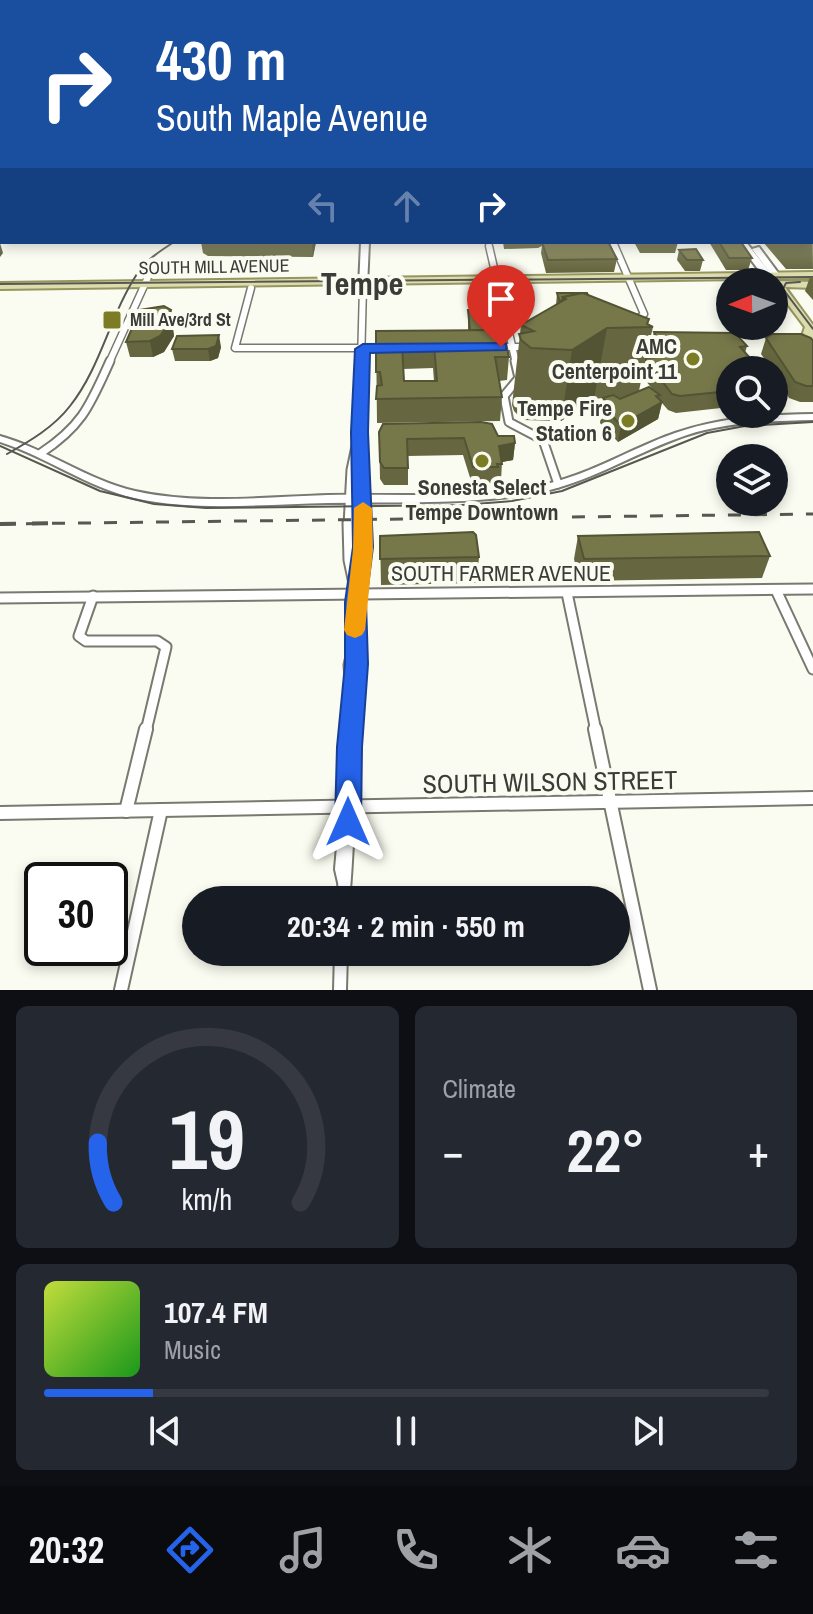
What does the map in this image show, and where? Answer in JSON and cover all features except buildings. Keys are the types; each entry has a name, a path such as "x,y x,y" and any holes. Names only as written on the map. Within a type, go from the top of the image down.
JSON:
{"main road":[{"name":"SOUTH MILL AVENUE","path":"788,280 813,275"},
{"name":"SOUTH MILL AVENUE","path":"631,282 716,284"},
{"name":"SOUTH MILL AVENUE","path":"0,288 275,283 716,282"},
{"path":"251,288 275,283"},
{"name":"SOUTH MILL AVENUE","path":"788,283 813,285"},
{"name":"SOUTH MILL AVENUE","path":"144,286 251,288 363,284"},
{"path":"788,299 811,328 808,333 813,340"}],"street":[{"path":"344,886 349,846 347,808 356,664 356,594 363,550 360,432 365,244"},
{"path":"614,244 644,314 624,328"},
{"path":"744,244 762,268"},
{"path":"752,244 770,268"},
{"path":"489,246 519,378 505,393 509,422 543,440 558,484"},
{"path":"41,453 62,439 86,414 154,264"},
{"path":"251,288 235,348 390,348"},
{"path":"485,347 539,347"},
{"path":"0,439 41,453 97,483 162,498 213,501 496,496 558,484 696,430 747,420 813,417"},
{"path":"356,594 351,581 350,498 355,444 360,432"},
{"name":"SOUTH FARMER AVENUE","path":"0,598 813,589"},
{"path":"776,590 813,669"},
{"path":"567,593 650,990"},
{"path":"93,596 79,636 86,641 157,641 166,647 126,811"},
{"name":"SOUTH WILSON STREET","path":"0,813 813,798"},
{"path":"121,990 161,810"},
{"path":"340,990 341,966"}],"tram line":[{"path":"132,283 149,260 171,244"},
{"path":"132,283 813,277"},
{"path":"800,282 786,283 783,289 813,329"},
{"path":"0,284 132,283"},
{"path":"12,451 64,414 81,391 132,283"},
{"path":"12,451 100,491 154,504 206,508 462,505 512,501 562,491 707,433 745,426 813,422"},
{"path":"0,446 12,451"},
{"path":"7,454 12,451"}],"railway":[{"path":"56,523 0,524 813,514"}],"slow traffic":[{"path":"355,630 356,594 363,550 363,508"}],"place":[{"name":"Mill Ave/3rd St","path":"112,320"},
{"name":"AMC Centerpoint 11","path":"693,359"},
{"name":"Tempe Fire Station 6","path":"628,421"},
{"name":"Sonesta Select Tempe Downtown","path":"482,461"}],"district":[{"name":"Tempe","path":"362,284"}],"route":[{"path":"348,822 349,747 356,664 356,594 363,547 360,432 363,349 501,347"}]}
